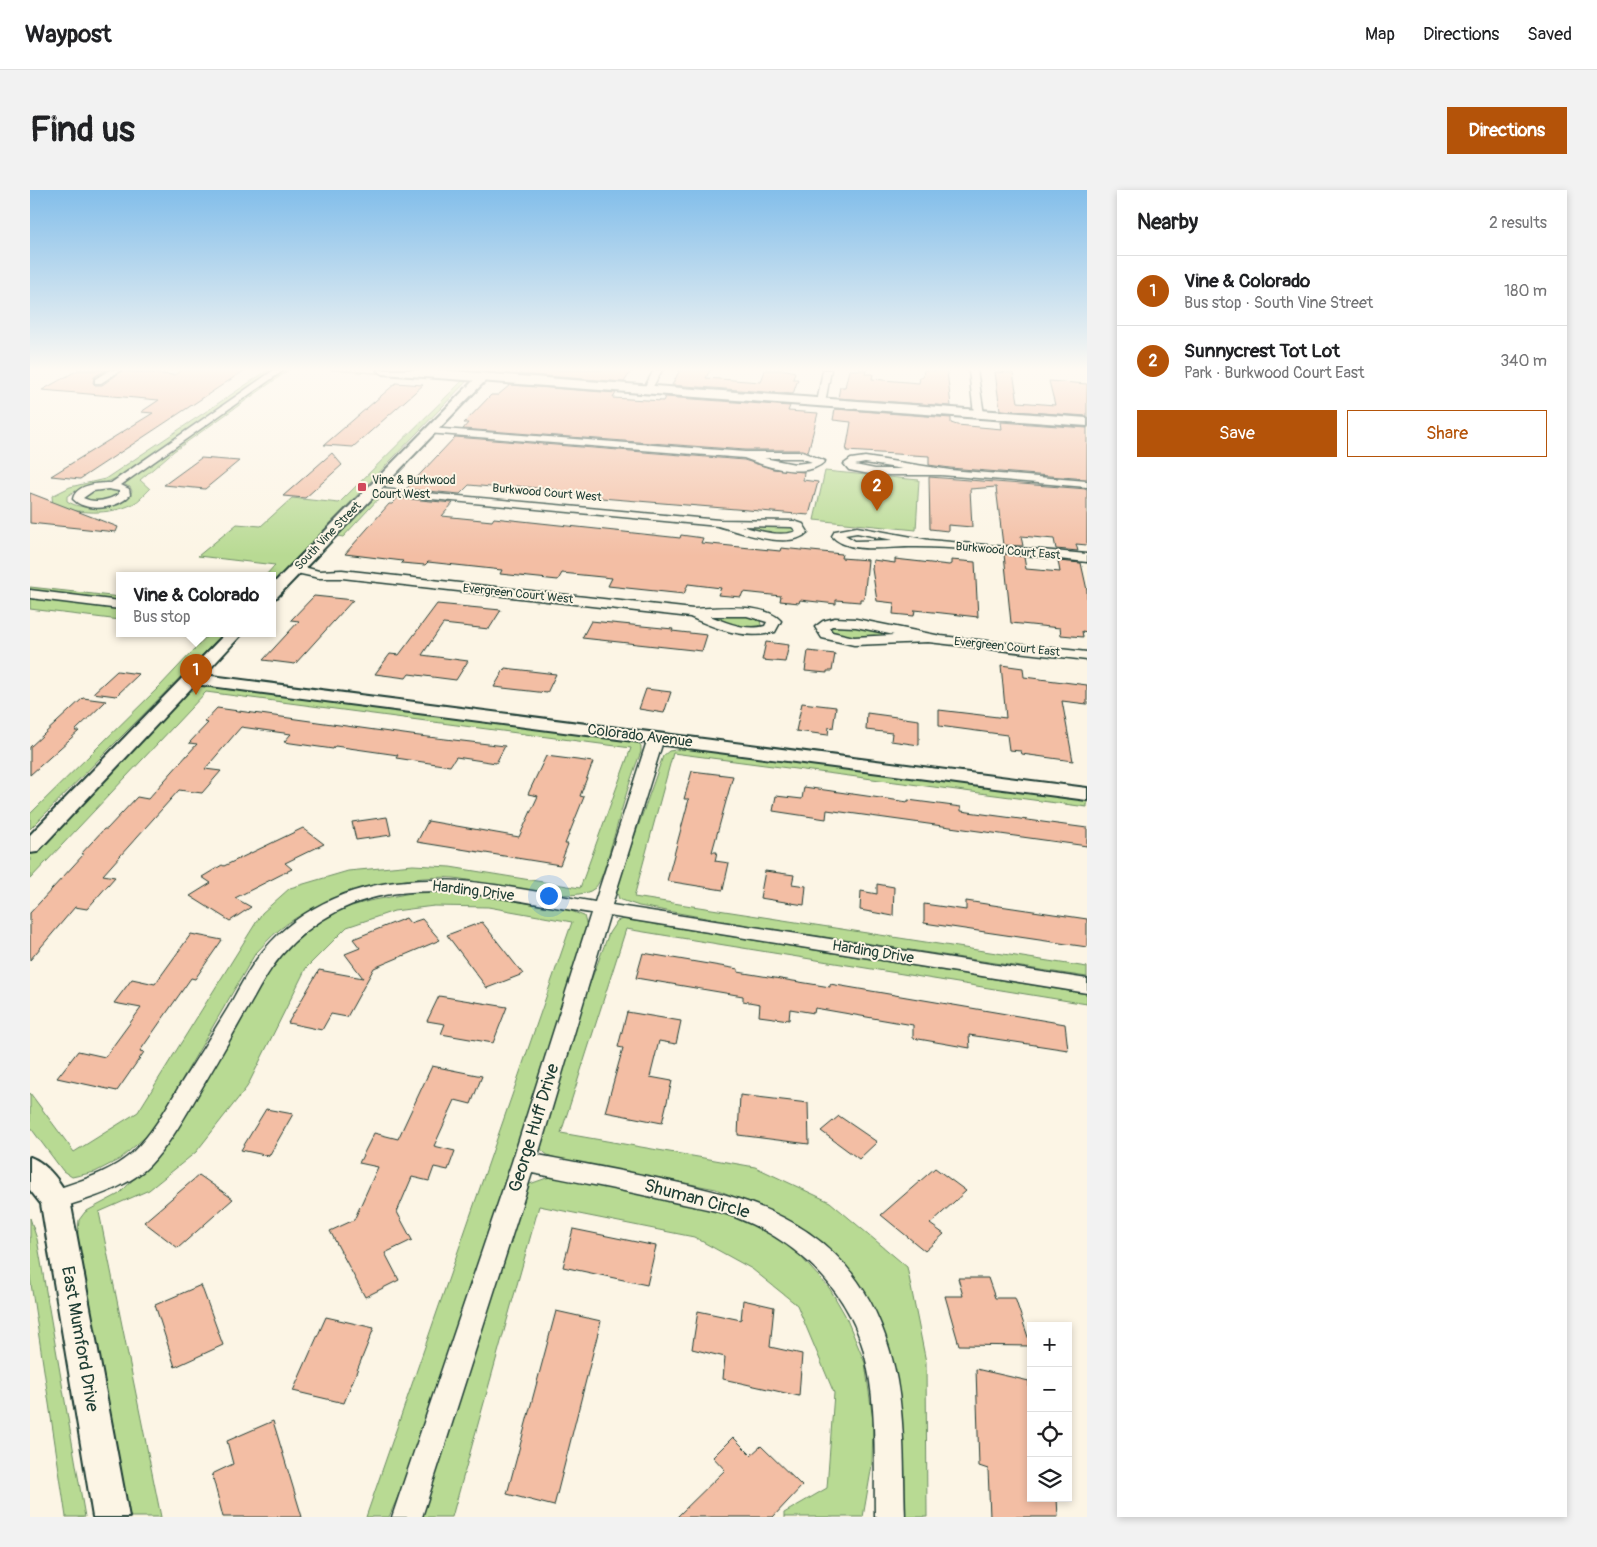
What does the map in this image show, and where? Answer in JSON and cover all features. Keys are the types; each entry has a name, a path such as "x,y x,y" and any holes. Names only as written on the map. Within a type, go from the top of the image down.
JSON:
{"street":[{"path":"113,486 191,432"},
{"name":"South Vine Street","path":"276,590 429,432"},
{"path":"445,432 745,455 802,455 820,462 815,466 792,467 769,463 745,455"},
{"path":"950,473 865,460 849,464 853,468 875,472 950,473 1087,484"},
{"name":"Burkwood Court West","path":"372,491 719,523 794,524 802,530 798,535 785,537 719,523"},
{"name":"Burkwood Court East","path":"929,543 856,544 847,542 838,536 843,531 858,530 929,543 1087,558"},
{"name":"Evergreen Court West","path":"296,570 328,576 342,574 693,613 743,612 769,617 774,621 770,629 764,632 743,631 732,629 693,613"},
{"path":"30,594 116,605"},
{"name":"Evergreen Court East","path":"926,638 854,641 827,635 822,628 830,622 852,623 926,638 1005,649 1087,656"},
{"path":"30,847 231,637"},
{"name":"Colorado Avenue","path":"193,679 1087,794"},
{"name":"George Huff Drive","path":"407,1517 524,1162 656,738"},
{"name":"Harding Drive","path":"55,1200 108,1180 130,1168 141,1159 166,1130 264,964 280,945 303,924 321,912 344,901 371,892 408,885 436,885 475,889 1087,986"},
{"name":"Shuman Circle","path":"524,1162 653,1186 719,1201 763,1218 789,1232 824,1260 852,1293 869,1325 879,1361 887,1422 890,1517"},
{"name":"East Mumford Drive","path":"30,1169 55,1200 111,1517"}],"green space":[{"path":"175,432 183,432 116,478 79,489 67,496 67,501 74,505 90,507 107,505 130,496 132,491 130,487 125,485 125,482 195,432 201,432 174,451 140,480 150,489 135,503 104,512 83,512 53,506 52,496 70,487 105,479"},
{"path":"411,432 418,432 276,580 276,572 269,572 275,565 198,556 237,524 261,526 292,498 339,503"},
{"path":"825,471 919,480 916,530 814,520"},
{"path":"99,488 114,489 118,493 101,501 91,501 82,497 82,495"},
{"path":"381,496 343,537 338,536 370,501"},
{"path":"737,525 790,526 794,533 778,535"},
{"path":"30,587 116,597 116,601 30,591"},
{"path":"30,598 116,608 116,620 30,609"},
{"path":"715,615 746,615 760,620 761,625 756,628 744,629 714,619"},
{"path":"842,623 881,632 882,635 869,638 847,638 835,634 831,630 832,626"},
{"path":"206,637 220,637 30,829 30,814 159,687"},
{"path":"200,686 630,740 638,742 641,746 641,752 628,788 604,870 595,888 584,893 568,895 527,891 454,878 411,879 362,890 338,898 296,918 276,933 255,954 152,1131 120,1159 95,1172 72,1177 63,1171 30,1127 30,1093 74,1152 138,1112 262,913 290,888 348,871 413,865 450,867 580,888 631,748 206,692 30,879 30,856 164,715 188,693"},
{"path":"689,748 1087,800 1087,807 673,753 634,897 1087,967 1087,977 740,924 639,906 619,899 616,889 663,756 669,751"},
{"path":"451,892 563,908 584,916 588,930 416,1455 389,1517 366,1517 572,922 488,907 434,906 394,911 347,927 306,968 247,1087 196,1152 149,1190 99,1212 161,1517 128,1517 77,1241 79,1220 85,1212 119,1194 161,1151 275,963 305,930 335,911 369,901 411,893"},
{"path":"623,919 1087,994 1087,1004 626,929 561,1133 755,1167 830,1202 907,1267 926,1362 927,1517 897,1517 874,1316 769,1212 716,1189 549,1156 539,1146 536,1140 553,1081 609,933 617,921"},
{"path":"555,1175 737,1215 791,1246 830,1289 845,1315 865,1363 873,1421 872,1465 863,1517 784,1517 784,1513 827,1488 834,1393 797,1305 752,1269 694,1237 539,1206 452,1517 419,1517 527,1185"},
{"path":"30,1218 37,1239 85,1517 66,1517 30,1277"}],"building":[{"path":"122,432 151,432 80,479 51,476"},
{"path":"339,432 370,432 353,447 324,445"},
{"path":"502,432 813,432 808,452 802,450 745,450"},
{"path":"849,432 1087,432 1087,479 950,468 929,465 929,456 846,451"},
{"path":"455,437 744,460 773,469 804,472 803,480 818,482 809,515 601,498 556,493 558,490 516,486 513,489 469,485 460,494 406,489"},
{"path":"332,453 342,465 305,498 283,496"},
{"path":"201,458 239,461 205,489 164,485"},
{"path":"929,477 1087,489 1087,545 1076,544 1078,551 1056,549 1054,539 1021,536 1023,546 1003,545 996,487 970,489 972,527 948,525 948,531 930,529"},
{"path":"30,493 118,527 116,532 30,523"},
{"path":"398,498 453,503 442,516 492,521 494,518 680,538 681,535 703,538 701,543 780,551 781,548 842,554 841,558 868,560 864,599 860,599 860,602 836,600 836,604 800,600 799,603 780,601 781,596 743,592 741,597 718,595 721,588 688,584 684,594 608,586 612,578 562,573 558,580 500,574 502,570 428,562 425,565 401,563 403,561 345,554 389,504 392,504"},
{"path":"1004,554 1024,557 1026,569 1060,572 1058,561 1081,563 1087,590 1087,632 1082,631 1083,637 1061,635 1060,628 1011,623"},
{"path":"895,559 949,565 951,560 975,562 978,617 915,610 914,616 893,614 894,603 877,601 872,569 873,560 895,563"},
{"path":"314,596 353,600 295,664 263,660 299,621 291,620"},
{"path":"437,604 501,610 489,629 443,624 422,655 468,661 456,680 409,674 406,678 375,674 390,654 399,655"},
{"path":"591,621 673,629 672,631 707,635 702,651 582,638"},
{"path":"766,642 789,645 785,662 762,660"},
{"path":"808,651 835,654 832,671 827,671 827,673 805,671"},
{"path":"1001,665 1023,668 1024,677 1087,685 1087,704 1062,701 1073,761 1022,754 1021,751 1009,750 1007,735 939,726 939,710 1006,718"},
{"path":"505,668 556,674 547,693 494,687"},
{"path":"117,671 139,674 116,696 93,693"},
{"path":"646,689 671,692 664,713 639,709"},
{"path":"83,698 106,701 75,731 79,731 30,775 30,747"},
{"path":"802,703 836,707 833,728 829,727 828,735 796,731"},
{"path":"217,708 505,746 496,763 456,757 450,766 396,758 398,755 335,746 333,749 284,742 291,734 241,727 205,769 221,771 202,793 179,790 103,875 115,877 87,909 75,907 30,960 30,913 84,854 81,854 104,829 107,829 137,797 148,799 197,744 189,743 208,723 204,722"},
{"path":"867,713 919,720 919,745 891,741 892,733 866,730"},
{"path":"546,756 593,762 580,796 584,797 565,844 568,844 560,865 417,842 428,821 519,837 538,796 528,794"},
{"path":"692,771 733,776 712,852 717,852 715,861 729,863 723,890 667,881 689,799 684,799"},
{"path":"804,787 908,802 908,800 961,807 961,811 1087,828 1087,846 827,810 826,819 773,811 776,796 802,799"},
{"path":"387,817 391,835 356,840 352,822"},
{"path":"303,828 324,844 285,863 292,869 235,898 251,907 230,921 190,896 211,883 202,877 222,865 224,866"},
{"path":"765,871 794,875 792,884 806,886 804,905 760,898"},
{"path":"877,884 894,887 893,916 860,910 861,891 877,894"},
{"path":"966,901 1087,919 1087,947 924,923 924,904 966,910"},
{"path":"406,918 410,923 422,919 440,940 374,968 347,1017 331,1014 322,1030 288,1023 319,970 363,978 345,954 360,948 353,939"},
{"path":"482,922 523,974 487,988 447,935"},
{"path":"191,934 222,940 195,979 191,978 140,1051 144,1052 117,1091 57,1078 78,1051 105,1057 141,1008 114,1003 132,979 155,984"},
{"path":"643,953 738,969 738,972 830,987 830,984 1065,1024 1068,1050 969,1035 970,1048 913,1038 913,1025 815,1008 814,1013 790,1009 789,1020 759,1016 760,1004 743,1001 743,996 636,978"},
{"path":"439,996 507,1007 493,1043 441,1034 445,1024 427,1021"},
{"path":"627,1012 681,1021 676,1044 659,1041 650,1077 672,1081 662,1123 605,1112 623,1048 618,1047"},
{"path":"432,1066 482,1076 471,1104 455,1100 434,1146 455,1151 448,1170 434,1167 429,1181 412,1177 397,1212 412,1240 385,1253 399,1280 365,1297 330,1231 354,1220 378,1167 359,1163 374,1133 398,1139"},
{"path":"740,1095 808,1103 809,1144 738,1135"},
{"path":"266,1109 293,1114 269,1156 241,1150"},
{"path":"839,1116 877,1142 859,1159 821,1131"},
{"path":"935,1168 966,1191 930,1224 944,1234 925,1251 881,1215"},
{"path":"199,1175 233,1199 178,1248 144,1222"},
{"path":"573,1229 656,1246 647,1285 563,1267"},
{"path":"958,1278 988,1278 995,1298 1015,1298 1027,1334 1027,1346 959,1345 945,1296 963,1296"},
{"path":"201,1285 223,1345 175,1367 155,1305"},
{"path":"743,1300 774,1307 770,1347 802,1354 799,1396 723,1379 725,1357 692,1349 698,1311 741,1320"},
{"path":"556,1311 601,1321 554,1506 507,1494"},
{"path":"326,1317 374,1328 344,1403 293,1391"},
{"path":"976,1369 1027,1381 1027,1502 1057,1502 1058,1517 990,1517 988,1469 979,1466"},
{"path":"273,1421 302,1517 223,1517 212,1474 233,1464 227,1441"},
{"path":"733,1437 751,1455 761,1446 802,1486 773,1517 677,1517 725,1470 713,1457"}],"place":[{"name":"Vine & Burkwood Court West","path":"362,487"},
{"name":"Sunnycrest Tot Lot","path":"877,511"},
{"name":"Vine & Colorado","path":"196,695"}]}
